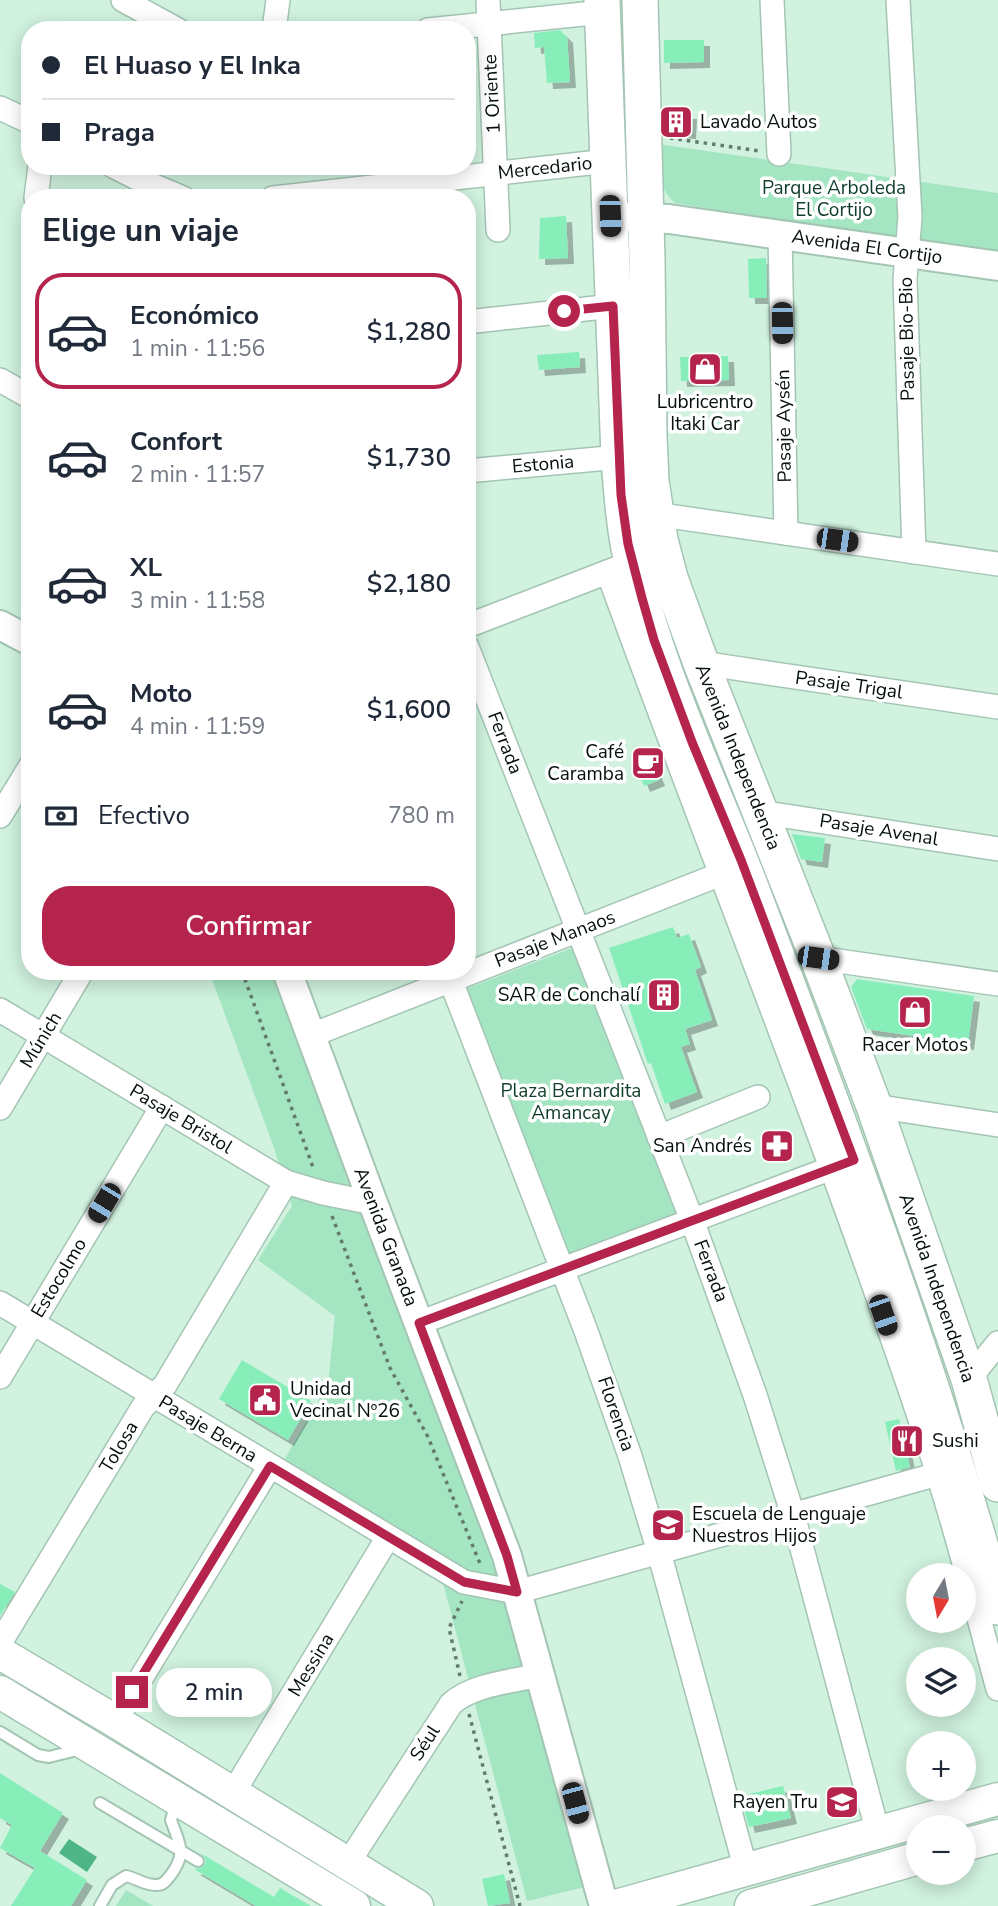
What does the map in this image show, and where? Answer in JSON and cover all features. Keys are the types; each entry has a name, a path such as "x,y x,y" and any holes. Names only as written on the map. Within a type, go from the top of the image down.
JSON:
{"main road":[{"name":"Avenida Independencia","path":"640,0 649,437 655,514 664,559 701,663 874,1105 969,1380 998,1483"},
{"name":"Avenida Independencia","path":"602,6 621,495 620,567 654,640 741,860 842,1164 928,1376 998,1607"},
{"path":"0,1653 417,1906"},
{"path":"0,1692 354,1906"},
{"path":"616,1906 998,1799"},
{"path":"976,1842 998,1836"},
{"path":"847,1842 842,1852 843,1862 851,1873 857,1876"},
{"path":"751,1906 906,1862"}],"street":[{"path":"123,0 162,21"},
{"path":"275,21 278,0"},
{"name":"1 Oriente","path":"488,0 498,230"},
{"path":"772,0 779,153"},
{"name":"Pasaje Bio-Bio","path":"898,0 910,218 905,279 914,552"},
{"path":"476,25 602,6"},
{"path":"0,108 21,118"},
{"name":"Mercedario","path":"353,189 608,161"},
{"path":"131,175 162,189"},
{"name":"Avenida El Cortijo","path":"610,216 669,219 998,266"},
{"name":"Pasaje Aysén","path":"780,235 786,533"},
{"path":"476,321 613,306"},
{"path":"0,380 21,392"},
{"name":"Estonia","path":"476,470 619,457"},
{"path":"655,514 998,564"},
{"path":"476,623 620,567"},
{"name":"Avenida Independencia","path":"620,567 721,874 842,1164 938,1474 998,1689"},
{"path":"0,625 21,636"},
{"name":"Pasaje Trigal","path":"701,663 998,707"},
{"name":"Ferrada","path":"476,670 578,930 607,991 755,1395 793,1515 878,1833"},
{"path":"0,816 21,782"},
{"name":"Pasaje Avenal","path":"760,813 998,849"},
{"name":"Pasaje Manaos","path":"476,966 578,930 721,874"},
{"path":"818,958 998,984"},
{"name":"Múnich","path":"0,1108 77,980"},
{"name":"Avenida Granada","path":"291,980 507,1556 604,1906"},
{"name":"Pasaje Manaos","path":"312,1035 439,980"},
{"name":"Florencia","path":"450,980 609,1393 659,1552 746,1870"},
{"name":"Pasaje Bristol","path":"0,1010 286,1182 373,1203"},
{"path":"659,1138 758,1097"},
{"path":"874,1105 998,1125"},
{"name":"Estocolmo","path":"0,1377 162,1107"},
{"path":"419,1323 842,1164"},
{"name":"Tolosa","path":"0,1643 143,1407 165,1385 286,1182"},
{"name":"Pasaje Berna","path":"0,1303 464,1582 517,1592 938,1474"},
{"path":"969,1380 998,1343"},
{"path":"115,1721 270,1466"},
{"name":"Messina","path":"233,1793 388,1537"},
{"path":"464,1694 540,1675"},
{"name":"Séul","path":"348,1863 446,1711 464,1694"}],"lane":[{"path":"0,1732 38,1755 49,1757 91,1747"},
{"path":"100,1906 112,1885 126,1876 146,1884 162,1885 173,1872 181,1851 172,1820 181,1801"},
{"path":"100,1803 198,1861"}],"path":[{"path":"644,135 779,153"},
{"path":"245,980 292,1113 390,1368 428,1437 480,1558 486,1586 484,1597 464,1597 449,1628 520,1906"}],"green space":[{"name":"Parque Arboleda El Cortijo","path":"658,144 998,193 998,252 675,203 662,183"},
{"name":"Plaza Bernardita Amancay","path":"575,947 679,1214 567,1257 463,990"},
{"path":"212,980 281,980 462,1451 589,1886 527,1901 434,1549 283,1462 328,1384 335,1316 258,1260 292,1206 273,1145"},
{"path":"126,1890 153,1906 116,1906"}],"shaded area":[{"path":"69,1839 97,1857 87,1872 59,1853"}],"building":[{"path":"560,30 567,37 570,82 547,83 544,47 535,48 534,33"},
{"path":"664,40 704,40 704,62 664,63"},
{"name":"Lavado Autos","path":"663,112 691,113 690,133 664,131"},
{"path":"566,216 568,258 539,259 540,218"},
{"path":"766,258 767,298 749,298 748,259"},
{"path":"579,352 580,367 539,370 537,355"},
{"name":"Lubricentro Itaki Car","path":"728,356 729,380 681,381 680,357"},
{"path":"649,755 659,780 644,786 634,761"},
{"path":"792,834 825,838 822,862 801,859"},
{"name":"SAR de Conchalí","path":"673,927 677,938 689,934 701,967 695,970 712,1020 685,1029 690,1044 681,1047 697,1092 665,1104 651,1063 648,1064 609,948"},
{"name":"Racer Motos","path":"857,979 974,996 968,1044 867,1029 851,987"},
{"name":"Unidad Vecinal Nº26","path":"242,1360 311,1401 288,1440 219,1399"},
{"path":"899,1419 910,1467 896,1471 885,1422"},
{"path":"0,1584 15,1592 0,1616"},
{"path":"0,1773 63,1813 40,1851 87,1880 71,1906 11,1906 35,1868 0,1848 12,1825 0,1818"},
{"path":"783,1786 791,1818 749,1827 740,1796"},
{"path":"202,1854 274,1897 280,1888 311,1906 256,1906 194,1869 205,1864 206,1860"},
{"path":"504,1874 510,1903 488,1906 482,1879"}],"place":[{"name":"Lavado Autos","path":"676,122"},
{"name":"Lubricentro Itaki Car","path":"705,369"},
{"name":"Café Caramba","path":"648,763"},
{"name":"SAR de Conchalí","path":"664,995"},
{"name":"Racer Motos","path":"915,1012"},
{"name":"San Andrés","path":"777,1146"},
{"name":"Unidad Vecinal Nº26","path":"265,1400"},
{"name":"Sushi","path":"907,1441"},
{"name":"Escuela de Lenguaje Nuestros Hijos","path":"668,1525"},
{"name":"Rayen Tru","path":"842,1802"}],"route":[{"path":"132,1692 270,1466 464,1582 517,1592 507,1556 419,1323 854,1160 741,860 692,742 654,640 642,598 628,544 621,495 613,306 564,311"}]}
